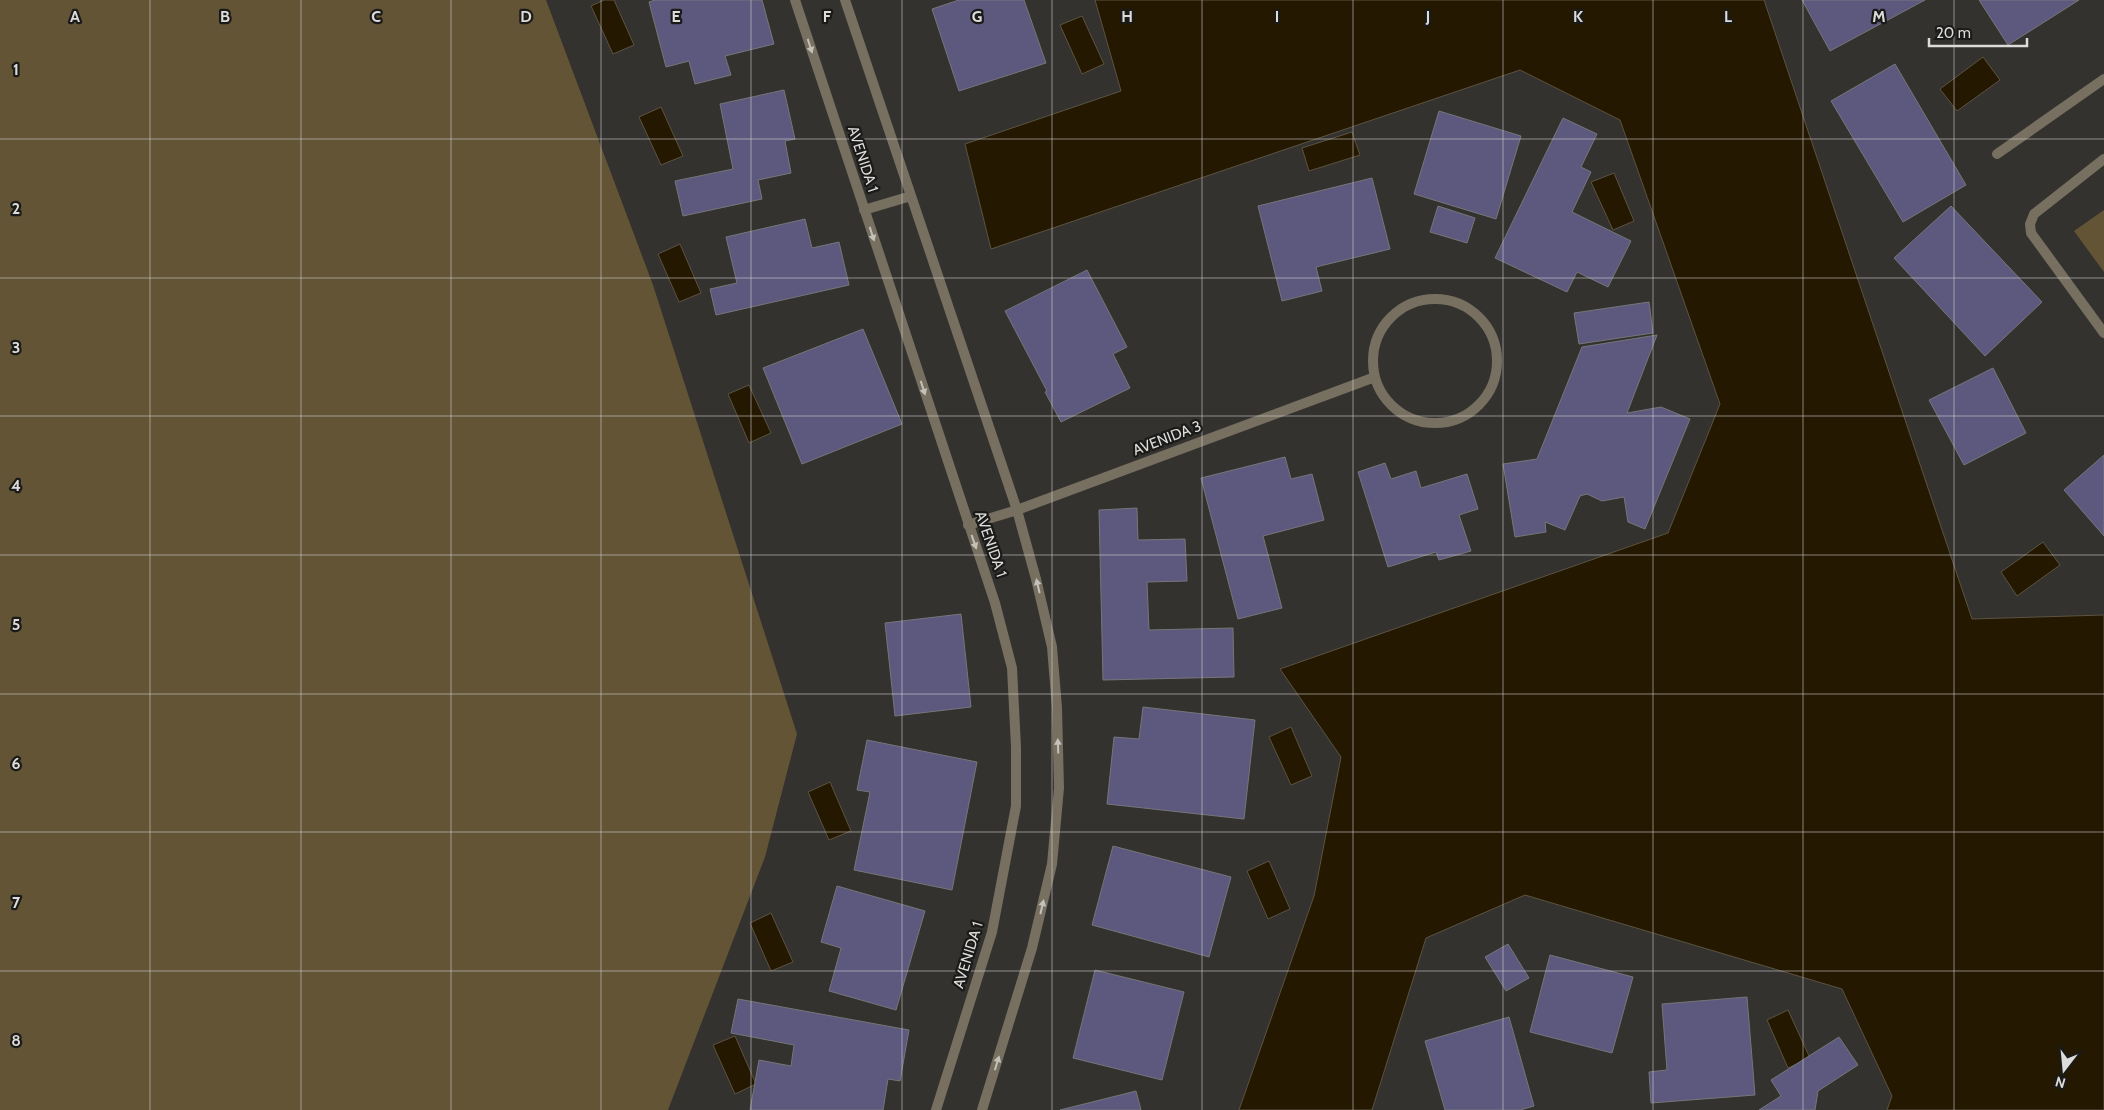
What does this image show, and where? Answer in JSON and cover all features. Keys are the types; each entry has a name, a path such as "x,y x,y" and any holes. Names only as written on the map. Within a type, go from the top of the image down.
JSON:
{"street":[{"name":"AVENIDA 1","path":"794,0 995,603 1012,668 1016,748 1016,806 992,932 936,1110"},
{"path":"846,0 1017,510 1052,647 1057,708 1060,788 1052,864 1032,948 982,1110"},
{"path":"1997,154 2104,79"},
{"path":"2104,159 2034,214 2030,224 2031,232 2104,333"},
{"path":"864,210 911,196"},
{"path":"1429,299 1447,300 1464,306 1478,316 1489,330 1496,347 1498,364 1495,382 1487,398 1474,410 1459,419 1442,424 1424,423 1407,417 1392,407 1381,393 1375,377 1372,359 1380,333 1396,312 1412,303 1429,299"},
{"name":"AVENIDA 3","path":"968,525 1017,510 1375,377"}],"shaded area":[{"path":"0,0 546,0 653,285 797,734 765,857 668,1110 0,1110"},
{"path":"604,0 614,0 634,45 613,54 591,6"},
{"path":"1095,0 1764,0 1972,619 2104,615 2104,1110 1887,1110 1892,1096 1842,989 1525,895 1426,938 1372,1110 1239,1110 1314,896 1341,757 1280,669 1668,533 1720,404 1620,120 1520,70 991,249 965,144 1121,91"},
{"path":"1082,16 1104,64 1082,74 1060,25"},
{"path":"1983,57 2000,80 1957,111 1940,89"},
{"path":"661,107 683,156 661,165 639,117"},
{"path":"1352,132 1360,155 1309,171 1302,148"},
{"path":"1614,173 1634,221 1613,230 1591,182"},
{"path":"2104,210 2104,272 2074,231"},
{"path":"680,244 701,293 679,302 658,254"},
{"path":"749,385 771,433 749,443 728,394"},
{"path":"2043,542 2060,565 2017,596 2001,572"},
{"path":"1291,727 1312,776 1291,785 1269,737"},
{"path":"830,782 851,831 829,840 808,792"},
{"path":"1269,861 1290,909 1268,919 1247,871"},
{"path":"771,913 793,962 771,971 750,923"},
{"path":"1788,1010 1810,1058 1788,1068 1767,1020"},
{"path":"735,1036 756,1084 735,1094 713,1045"}],"building":[{"path":"655,0 762,0 774,44 725,56 731,75 695,84 689,61 666,67 649,2"},
{"path":"959,0 1024,0 1046,63 959,91 932,9"},
{"path":"1802,0 1925,0 1830,51"},
{"path":"1979,0 2079,0 2008,45"},
{"path":"1895,64 1966,185 1903,222 1831,101"},
{"path":"784,90 795,139 785,141 791,173 758,180 762,199 683,216 675,181 733,169 720,104"},
{"path":"1439,111 1521,136 1496,219 1414,194"},
{"path":"1563,118 1597,134 1581,167 1591,172 1572,212 1631,241 1608,287 1577,272 1567,292 1495,258"},
{"path":"1372,178 1390,249 1316,267 1322,291 1282,301 1258,206"},
{"path":"1438,206 1475,218 1467,243 1430,232"},
{"path":"1951,206 2042,302 1985,356 1894,258"},
{"path":"805,219 812,248 839,242 849,285 716,315 710,289 737,283 726,237"},
{"path":"1087,270 1127,347 1113,354 1130,388 1061,422 1005,311"},
{"path":"1649,302 1653,333 1579,344 1574,313"},
{"path":"863,329 902,424 802,464 763,368"},
{"path":"1657,335 1627,413 1661,407 1690,419 1645,529 1628,522 1624,497 1602,501 1587,494 1580,496 1565,530 1545,522 1546,532 1515,537 1503,464 1537,459 1582,347"},
{"path":"1993,368 2026,433 1964,465 1929,400"},
{"path":"2104,455 2104,536 2064,490"},
{"path":"1285,457 1291,479 1312,474 1324,520 1263,536 1282,608 1238,619 1201,478"},
{"path":"1385,463 1391,479 1416,471 1421,488 1467,474 1478,509 1459,515 1471,551 1439,560 1436,552 1388,567 1358,472"},
{"path":"1137,508 1138,540 1185,539 1187,581 1147,582 1149,630 1233,628 1234,677 1103,680 1099,510"},
{"path":"961,614 971,707 895,716 885,623"},
{"path":"1143,707 1255,720 1244,819 1107,804 1114,737 1139,739"},
{"path":"867,740 977,762 952,890 854,870 870,792 857,790"},
{"path":"1113,846 1231,877 1209,957 1092,925"},
{"path":"837,886 925,911 896,1010 829,991 841,948 821,942"},
{"path":"1508,944 1529,978 1506,991 1485,957"},
{"path":"1550,955 1633,977 1612,1053 1530,1032"},
{"path":"1095,970 1184,992 1162,1080 1073,1058"},
{"path":"1747,997 1755,1095 1651,1103 1649,1072 1667,1070 1662,1004"},
{"path":"738,999 909,1030 900,1081 888,1079 883,1110 750,1110 759,1060 791,1066 794,1045 731,1033"},
{"path":"1509,1017 1534,1106 1520,1110 1445,1110 1425,1041"},
{"path":"1839,1037 1858,1065 1818,1091 1815,1110 1759,1110 1781,1096 1771,1080"},
{"path":"1136,1091 1141,1110 1060,1110"}]}
